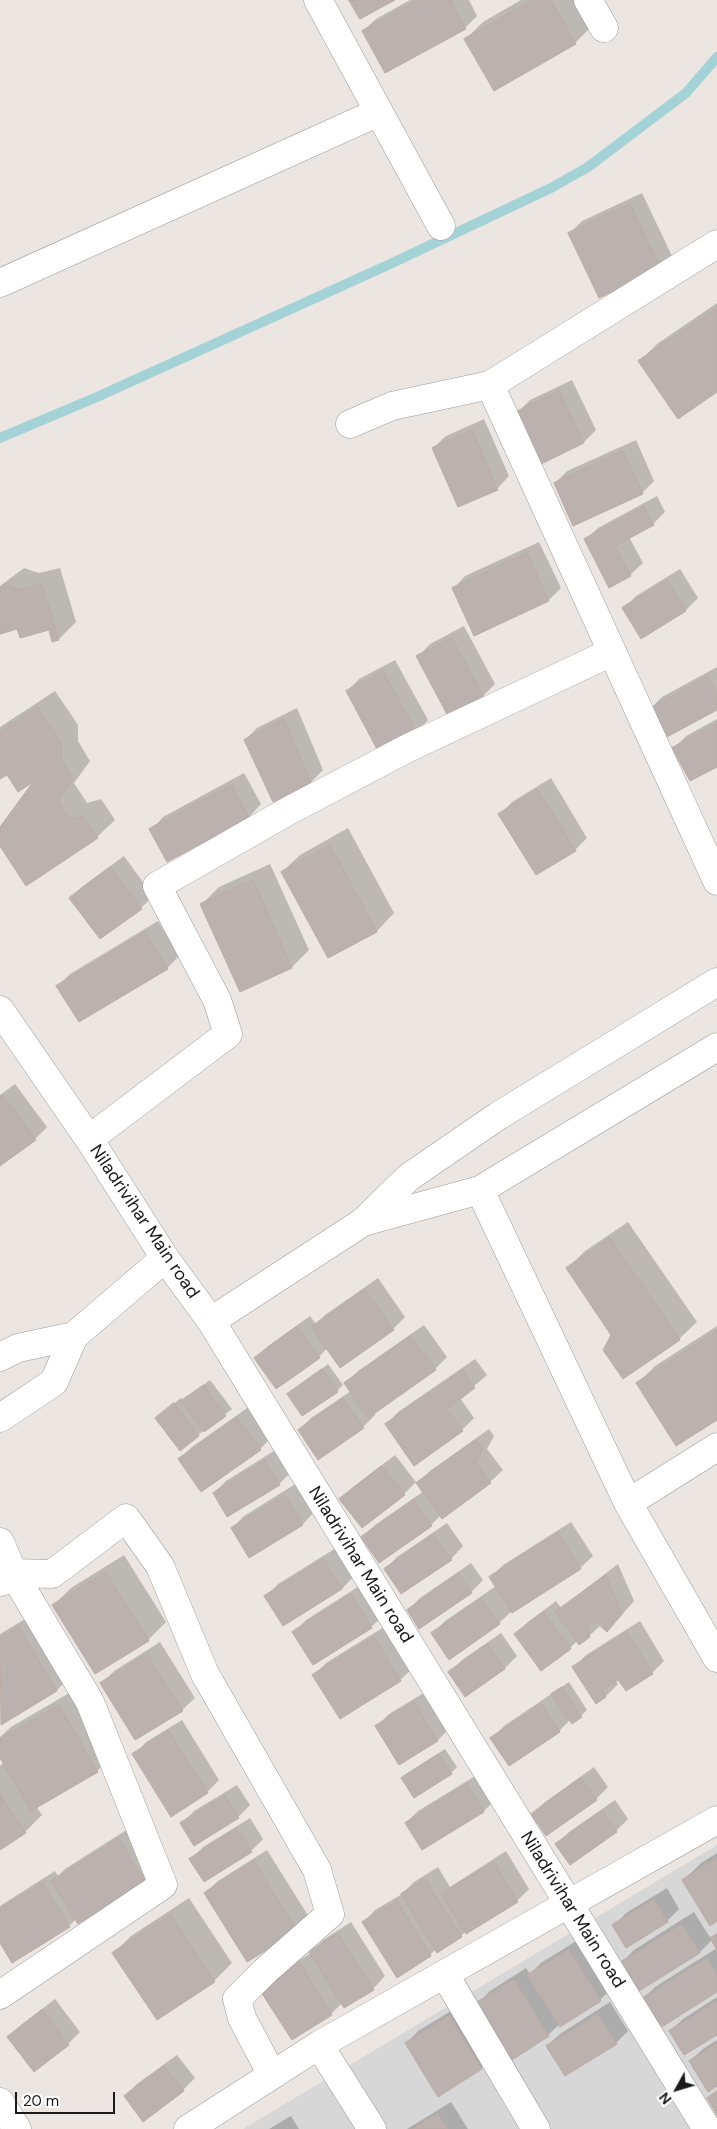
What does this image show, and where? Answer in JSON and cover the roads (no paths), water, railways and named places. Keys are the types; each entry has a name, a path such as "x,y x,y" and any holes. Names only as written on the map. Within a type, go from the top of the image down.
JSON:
{"street":[{"path":"318,0 441,226"},
{"path":"588,0 604,28"},
{"path":"0,283 379,112"},
{"path":"350,424 392,406 490,385 717,244"},
{"path":"490,385 717,881"},
{"path":"89,1139 228,1034 217,1000 157,886 290,810 408,748 612,652"},
{"path":"211,1322 363,1222 409,1177 481,1127 717,982"},
{"name":"Niladrivihar Main road","path":"0,1010 89,1139 165,1258 211,1322 707,2129"},
{"path":"363,1222 480,1190 717,1047"},
{"path":"480,1190 628,1503 717,1658"},
{"path":"0,1418 54,1382 74,1336 165,1258"},
{"path":"0,1357 18,1348 74,1336"},
{"path":"628,1503 717,1447"},
{"path":"6,1578 52,1574 126,1518 160,1566 206,1674 317,1870 330,1914 265,1971 237,1999 242,2018 272,2076"},
{"path":"0,1542 6,1578 90,1702 163,1885 0,1995"},
{"path":"204,2125 319,2045 446,1975 717,1820"},
{"path":"446,1975 536,2129"},
{"path":"319,2045 372,2129"},
{"path":"0,2102 17,2129"}],"waterway":[{"path":"0,438 97,397 388,265 551,188 588,167 686,93 717,57"}]}
